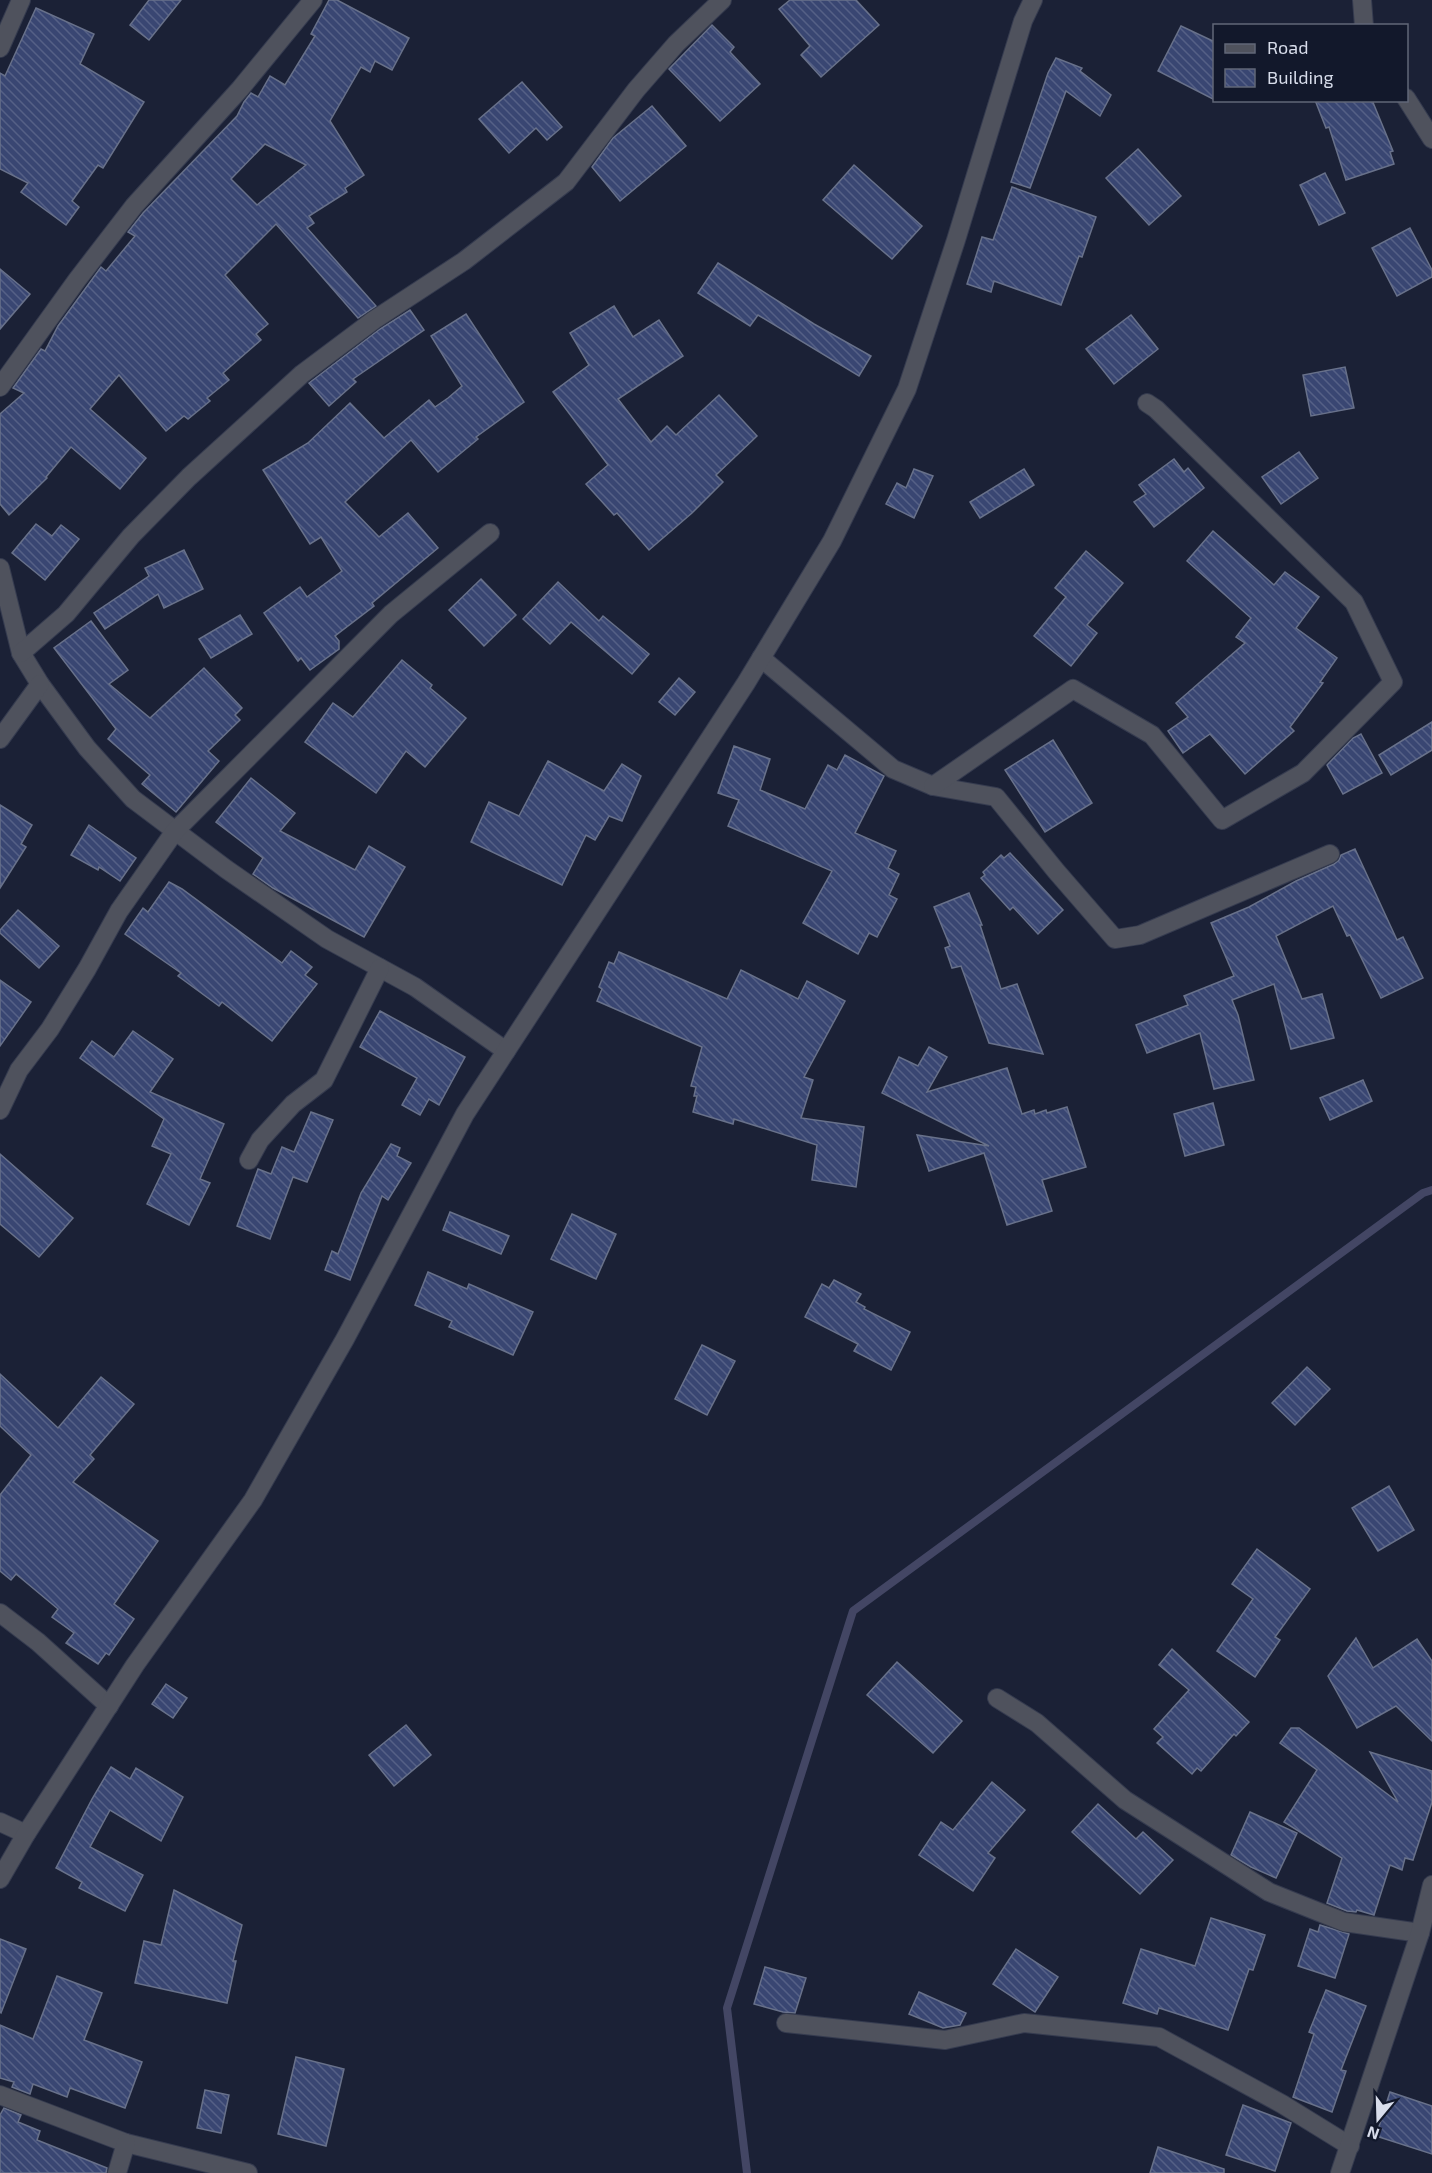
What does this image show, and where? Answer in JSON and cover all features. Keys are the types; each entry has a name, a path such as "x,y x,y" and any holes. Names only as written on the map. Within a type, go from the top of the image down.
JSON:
{"street":[{"path":"0,48 21,0"},
{"path":"0,387 76,280 134,206 234,97 313,0"},
{"path":"21,653 66,614 131,536 189,477 303,374 374,320 464,261 566,182 636,90 676,44 722,0"},
{"path":"0,1879 26,1834 135,1665 253,1500 345,1339 465,1114 761,658 832,541 907,389 956,240 1023,21 1033,0"},
{"path":"1362,0 1364,24"},
{"path":"1408,100 1432,139"},
{"path":"933,786 1073,689 1152,735 1222,820 1303,773 1393,682 1354,602 1147,403"},
{"path":"0,1110 19,1070 50,1029 119,911 175,831 391,614 490,533"},
{"path":"0,568 21,653 40,684 87,748 133,799 327,939 415,987 506,1051"},
{"path":"761,658 893,769 933,786 996,797 1115,939 1140,936 1330,854"},
{"path":"0,739 40,684"},
{"path":"249,1160 260,1140 293,1104 324,1080 380,968"},
{"path":"0,1613 38,1642 109,1706"},
{"path":"997,1698 1037,1724 1125,1800 1269,1892 1344,1922 1420,1933"},
{"path":"0,1822 26,1834"},
{"path":"1340,2173 1420,1933 1432,1885"},
{"path":"786,2023 945,2040 1024,2023 1159,2037 1282,2103 1350,2146"},
{"path":"0,2095 126,2143 248,2173"},
{"path":"117,2173 126,2143"}],"building":[{"path":"149,0 181,0 149,40 130,25"},
{"path":"329,0 337,0 409,38 392,70 375,61 370,72 361,67 330,121 364,175 345,188 347,192 309,216 314,223 307,228 376,306 358,318 276,224 225,275 268,324 256,334 261,340 223,373 229,380 207,398 210,401 188,419 184,416 166,431 119,375 90,409 146,458 120,489 71,447 47,478 9,515 0,504 0,414 24,393 13,388 41,349 45,351 58,326 101,267 106,271 135,236 128,232 143,213 237,116 251,93 258,97 270,76 285,85 315,36 311,34","holes":["265,144 306,165 257,205 231,179"]},
{"path":"790,0 856,0 879,25 821,77 801,55 810,46 779,9"},
{"path":"36,8 94,34 80,64 144,102 103,168 98,165 72,201 79,207 66,225 21,192 28,183 0,169 0,73 5,76"},
{"path":"712,25 734,47 730,52 760,84 720,121 669,69"},
{"path":"1181,26 1213,41 1213,99 1158,71"},
{"path":"1056,58 1082,68 1080,71 1111,95 1100,116 1066,91 1030,188 1011,182 1048,73"},
{"path":"522,82 562,127 547,140 536,128 509,153 479,119"},
{"path":"1316,102 1373,102 1393,151 1390,152 1394,164 1346,180 1329,127 1326,128"},
{"path":"652,106 686,146 620,201 592,167 613,138"},
{"path":"1138,149 1181,196 1149,225 1106,178"},
{"path":"854,165 922,226 892,259 823,200"},
{"path":"1325,173 1345,213 1319,225 1300,185"},
{"path":"1012,187 1096,217 1061,305 994,281 991,292 967,284 982,237 993,240"},
{"path":"1410,228 1432,270 1432,277 1397,296 1372,248"},
{"path":"718,263 814,324 871,356 859,376 758,315 750,326 698,293"},
{"path":"0,269 30,294 0,329"},
{"path":"614,306 633,337 659,320 683,356 618,399 651,442 667,426 676,435 719,395 757,436 716,475 723,482 692,513 649,550 617,513 614,515 586,484 608,465 553,392 589,365 570,333"},
{"path":"410,310 424,330 353,379 356,382 329,406 309,383 380,329"},
{"path":"466,314 524,402 476,437 478,439 438,472 411,440 345,502 379,537 408,513 438,548 372,603 374,606 335,636 339,641 339,649 310,670 301,658 298,661 264,613 300,587 307,597 342,571 321,537 310,544 263,470 308,443 350,403 384,438 429,400 435,407 448,398 462,386 431,336"},
{"path":"1131,315 1158,349 1114,384 1086,349"},
{"path":"1345,367 1354,408 1311,416 1303,375"},
{"path":"1299,452 1318,478 1281,504 1262,477"},
{"path":"1174,459 1184,472 1188,468 1204,488 1154,527 1134,502 1146,494 1139,485"},
{"path":"914,469 933,476 914,518 886,504 897,483 906,488"},
{"path":"1024,469 1034,485 980,518 970,502"},
{"path":"36,524 52,536 61,525 79,539 45,580 12,553"},
{"path":"1213,531 1274,585 1285,572 1319,597 1296,628 1337,658 1320,682 1323,683 1290,727 1294,731 1245,774 1210,734 1183,753 1168,731 1188,717 1176,703 1245,643 1236,637 1251,618 1187,561"},
{"path":"184,550 203,589 164,608 158,594 105,629 94,613 149,576 145,568"},
{"path":"1086,551 1123,583 1087,625 1097,633 1071,666 1034,636 1066,597 1055,588"},
{"path":"481,579 516,615 484,646 449,610"},
{"path":"558,582 599,621 603,616 649,654 632,674 571,622 550,644 523,619"},
{"path":"240,615 252,634 211,658 199,639"},
{"path":"91,621 128,670 109,684 150,718 204,668 242,708 235,715 240,720 208,751 219,761 176,812 142,784 150,775 108,739 116,729 54,648"},
{"path":"402,660 432,685 430,688 466,718 425,767 406,751 376,793 305,742 333,703 353,717"},
{"path":"679,678 695,692 675,715 659,702"},
{"path":"1432,722 1432,750 1391,775 1379,755"},
{"path":"1361,734 1382,773 1343,794 1327,765 1353,738"},
{"path":"1053,740 1092,803 1045,832 1005,770"},
{"path":"734,746 770,759 760,790 805,809 828,765 837,770 845,755 884,776 855,833 896,851 888,868 899,874 889,895 897,899 877,937 869,933 858,954 803,923 832,871 728,826 739,800 718,793"},
{"path":"548,761 604,791 622,764 641,776 622,821 609,816 595,840 586,835 562,885 471,842 489,802 519,816"},
{"path":"251,778 295,813 280,831 355,870 369,846 405,867 364,937 273,888 253,874 263,858 216,822"},
{"path":"0,805 32,825 21,844 26,847 0,888"},
{"path":"89,825 136,858 120,881 99,867 98,870 71,855"},
{"path":"1355,849 1397,940 1403,937 1423,978 1381,998 1333,906 1276,936 1302,999 1322,994 1334,1038 1291,1049 1274,984 1232,1000 1238,1015 1254,1080 1214,1089 1200,1033 1147,1053 1136,1025 1188,1005 1184,996 1234,976 1211,923 1249,907 1296,881 1334,864 1341,855"},
{"path":"1010,853 1063,910 1038,934 1013,907 1010,910 981,878 985,875 983,872 1001,855 1004,858"},
{"path":"169,882 182,889 282,963 291,951 312,967 305,975 317,984 272,1041 222,1002 219,1006 178,976 181,973 125,934 143,908 148,912"},
{"path":"969,893 982,925 980,925 1001,989 1017,984 1043,1054 989,1043 961,966 952,968 945,948 950,946 934,907"},
{"path":"18,910 59,946 39,968 0,933 0,930"},
{"path":"619,952 727,999 741,970 798,999 807,981 845,1001 804,1077 813,1080 801,1118 864,1127 856,1187 812,1180 817,1145 734,1119 733,1124 693,1112 697,1096 694,1096 696,1087 691,1086 702,1047 597,1001 602,989 599,987 609,962 614,964"},
{"path":"0,980 31,1002 0,1046"},
{"path":"380,1011 465,1057 439,1105 429,1099 420,1115 402,1105 417,1078 360,1047"},
{"path":"133,1031 173,1059 150,1092 224,1124 200,1179 210,1183 189,1225 147,1204 171,1154 152,1146 164,1119 80,1058 92,1041 114,1057"},
{"path":"929,1047 947,1057 927,1092 1007,1068 1022,1114 1034,1110 1035,1114 1046,1110 1047,1113 1067,1107 1086,1167 1042,1180 1052,1211 1007,1225 984,1153 929,1171 917,1135 989,1146 882,1093 899,1057 918,1066"},
{"path":"1363,1080 1372,1101 1330,1120 1320,1098"},
{"path":"1213,1103 1224,1145 1185,1156 1174,1114"},
{"path":"311,1112 333,1120 307,1182 293,1177 270,1239 237,1226 258,1169 271,1174 282,1147 294,1152"},
{"path":"391,1144 400,1148 397,1156 411,1163 388,1200 382,1196 350,1280 325,1270 332,1251 338,1254 361,1193"},
{"path":"0,1154 73,1218 39,1257 0,1224"},
{"path":"450,1212 509,1236 501,1254 443,1230"},
{"path":"572,1214 616,1234 596,1279 551,1259"},
{"path":"428,1272 467,1289 469,1284 533,1312 513,1355 449,1327 452,1321 415,1305"},
{"path":"834,1280 861,1294 856,1302 865,1307 864,1309 910,1332 891,1370 854,1351 858,1344 805,1317 822,1284 829,1288"},
{"path":"702,1345 735,1361 707,1415 675,1399"},
{"path":"1307,1367 1330,1389 1295,1425 1272,1403"},
{"path":"0,1374 58,1428 101,1377 134,1404 90,1455 94,1459 73,1482 158,1541 114,1604 134,1619 109,1655 106,1653 98,1664 66,1643 74,1633 52,1617 58,1609 16,1574 11,1580 0,1571 0,1495 31,1455 0,1426"},
{"path":"1389,1486 1414,1530 1378,1551 1352,1508"},
{"path":"1257,1549 1310,1589 1275,1637 1280,1640 1255,1677 1217,1651 1253,1599 1232,1584"},
{"path":"1356,1638 1373,1668 1417,1639 1432,1661 1432,1741 1396,1706 1357,1728 1328,1676"},
{"path":"1172,1649 1249,1722 1236,1736 1234,1734 1201,1771 1197,1768 1192,1774 1157,1743 1163,1737 1154,1729 1189,1690 1159,1665"},
{"path":"897,1662 962,1721 933,1753 867,1695"},
{"path":"166,1684 187,1698 173,1718 152,1704"},
{"path":"406,1725 431,1755 394,1786 369,1755"},
{"path":"1291,1728 1299,1728 1398,1802 1370,1752 1432,1771 1432,1802 1413,1860 1405,1858 1402,1870 1390,1865 1374,1915 1357,1910 1356,1912 1347,1911 1327,1903 1342,1858 1284,1822 1317,1770 1280,1743"},
{"path":"111,1767 130,1779 136,1768 183,1797 161,1841 110,1810 90,1847 143,1875 125,1911 79,1888 82,1882 56,1868"},
{"path":"992,1782 1025,1810 988,1853 995,1858 973,1891 919,1855 941,1822 953,1830"},
{"path":"1098,1804 1136,1839 1143,1832 1173,1860 1140,1894 1072,1832"},
{"path":"1250,1812 1297,1833 1276,1878 1231,1855"},
{"path":"174,1890 242,1925 233,1961 236,1961 227,2003 135,1983 144,1941 161,1945"},
{"path":"1211,1918 1265,1935 1253,1970 1249,1969 1228,2030 1159,2008 1157,2014 1123,2003 1141,1949 1195,1966"},
{"path":"1320,1925 1349,1934 1335,1978 1298,1966 1310,1929 1318,1932"},
{"path":"0,1939 26,1949 1,2013 0,2012"},
{"path":"1016,1949 1058,1977 1035,2012 993,1984"},
{"path":"765,1967 806,1978 795,2013 754,2004"},
{"path":"57,1976 102,1993 84,2040 142,2062 125,2108 70,2088 67,2097 33,2084 30,2094 12,2087 14,2082 0,2078 0,2025 33,2039"},
{"path":"1326,1990 1366,2006 1341,2070 1346,2071 1332,2112 1293,2097 1314,2034 1309,2032"},
{"path":"919,1992 966,2013 960,2025 943,2028 909,2014"},
{"path":"296,2057 344,2069 326,2146 278,2134"},
{"path":"205,2090 229,2095 221,2133 197,2128"},
{"path":"1390,2092 1432,2106 1432,2154 1376,2136"},
{"path":"1243,2105 1291,2123 1275,2171 1226,2155"},
{"path":"4,2108 21,2115 18,2122 40,2131 37,2140 107,2168 106,2173 0,2173 0,2115"},
{"path":"1158,2147 1224,2169 1224,2173 1150,2173"}],"waterway":[{"path":"747,2173 727,2008 853,1611 1423,1193 1432,1190"}]}
